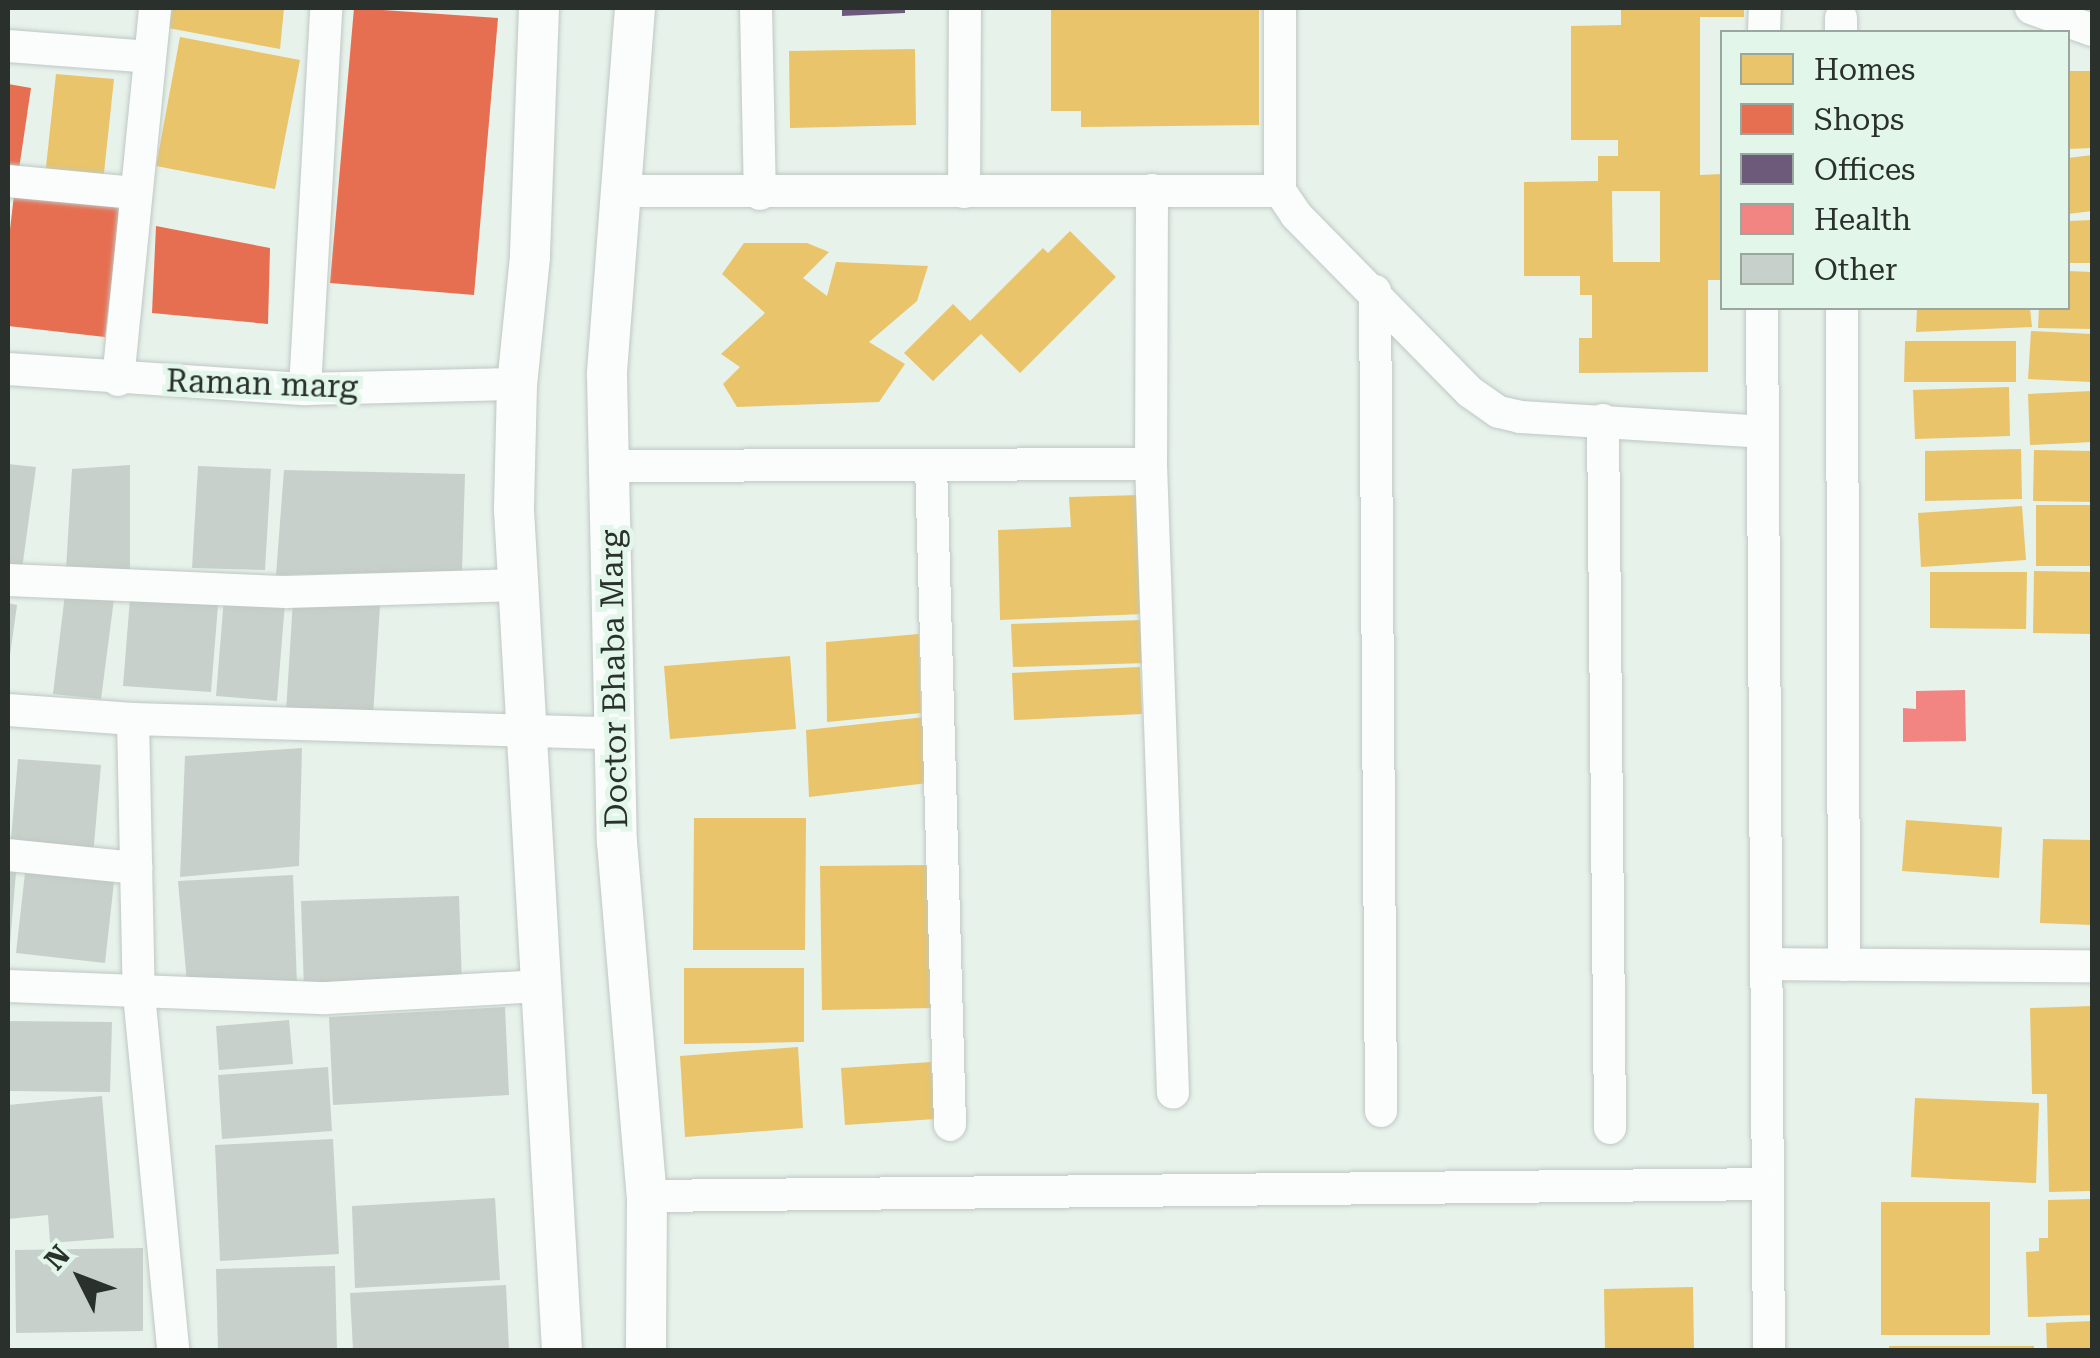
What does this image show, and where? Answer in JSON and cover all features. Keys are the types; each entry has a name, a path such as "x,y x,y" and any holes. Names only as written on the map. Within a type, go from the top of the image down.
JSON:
{"street":[{"path":"118,380 155,8"},
{"path":"305,389 326,8"},
{"path":"540,8 530,257 517,384 514,510 562,1350"},
{"name":"Doctor Bhaba Marg","path":"636,8 618,191 608,375 618,732 616,842 646,1196 646,1350"},
{"path":"756,8 760,194"},
{"path":"964,192 965,8"},
{"path":"1280,8 1280,191 1296,215 1485,404 1520,417 1763,432"},
{"path":"2032,8 2092,30"},
{"path":"8,46 150,57"},
{"path":"8,181 134,194"},
{"path":"1152,190 1151,464 1173,1094"},
{"path":"618,191 760,194 1280,191"},
{"path":"1374,291 1381,1111"},
{"path":"1762,310 1768,1350"},
{"path":"1842,310 1844,965"},
{"name":"Raman marg","path":"8,369 118,380 305,389 517,384"},
{"path":"1603,420 1610,1128"},
{"path":"931,464 950,1125"},
{"path":"612,466 1151,464"},
{"path":"8,580 286,592 519,584"},
{"path":"8,710 133,719 618,732"},
{"path":"133,719 139,994 173,1350"},
{"path":"8,855 136,868"},
{"path":"1766,964 2092,966"},
{"path":"8,986 139,994 326,998 543,986"},
{"path":"646,1196 1767,1184"}],"building: Homes":[{"path":"172,8 284,8 280,49 168,28"},
{"path":"1051,8 1259,8 1259,125 1081,127 1081,111 1051,111"},
{"path":"1621,8 1744,8 1744,17 1700,17 1700,175 1720,174 1720,280 1708,280 1708,372 1579,373 1579,338 1592,338 1592,295 1580,295 1580,276 1524,276 1524,182 1598,181 1598,156 1618,156 1618,140 1571,140 1571,26 1621,25","holes":["1612,191 1660,191 1660,262 1613,262"]},
{"path":"180,37 300,60 275,189 156,166"},
{"path":"915,49 916,125 790,128 789,51"},
{"path":"2070,71 2092,71 2092,148 2070,149"},
{"path":"56,74 114,79 103,182 45,176"},
{"path":"2092,155 2092,211 2070,214 2070,158"},
{"path":"2092,220 2092,263 2070,263 2070,221"},
{"path":"1070,231 1116,277 1020,373 981,334 933,381 904,353 953,304 970,321 1043,248 1048,253"},
{"path":"744,243 807,243 829,252 803,278 827,296 836,262 928,266 917,301 869,342 905,364 879,402 737,407 723,384 740,367 721,354 765,313 722,274"},
{"path":"2070,271 2092,272 2092,329 2038,328 2039,310 2070,310"},
{"path":"1917,310 2030,310 2032,327 1916,332"},
{"path":"2031,331 2092,334 2092,382 2028,379"},
{"path":"1905,341 2016,341 2016,382 1904,382"},
{"path":"2009,387 2010,436 1915,439 1913,390"},
{"path":"2092,391 2092,442 2030,445 2028,394"},
{"path":"2021,449 2022,499 1925,501 1925,451"},
{"path":"2034,450 2092,451 2092,502 2033,501"},
{"path":"1140,495 1144,614 1000,620 998,530 1071,527 1069,497"},
{"path":"2036,505 2092,505 2092,566 2036,566"},
{"path":"2022,506 2026,560 1921,567 1918,513"},
{"path":"2034,571 2092,572 2092,634 2033,633"},
{"path":"1930,572 2027,572 2026,629 1930,628"},
{"path":"1144,620 1146,663 1013,667 1011,624"},
{"path":"919,634 921,713 827,722 826,642"},
{"path":"790,656 796,729 670,739 664,666"},
{"path":"1140,667 1142,714 1014,720 1012,673"},
{"path":"925,717 928,783 809,797 806,730"},
{"path":"694,818 806,818 805,950 693,950"},
{"path":"1906,820 2002,827 1999,878 1902,871"},
{"path":"2043,839 2092,840 2092,925 2040,923"},
{"path":"932,865 933,1008 822,1010 820,866"},
{"path":"684,968 804,968 804,1042 684,1044"},
{"path":"2092,1006 2092,1191 2049,1192 2047,1094 2032,1094 2030,1008"},
{"path":"798,1047 803,1128 685,1137 680,1056"},
{"path":"931,1062 935,1119 845,1125 841,1068"},
{"path":"1915,1098 2039,1103 2036,1183 1911,1177"},
{"path":"2092,1199 2092,1315 2028,1317 2026,1252 2039,1251 2039,1238 2048,1238 2048,1200"},
{"path":"1881,1202 1990,1202 1990,1335 1881,1335"},
{"path":"1693,1287 1694,1350 1605,1350 1604,1289"},
{"path":"2092,1321 2092,1350 2047,1350 2046,1323"},
{"path":"1889,1346 2034,1346 2034,1350 1889,1350"}],"building: Shops":[{"path":"354,8 498,18 474,295 330,283"},
{"path":"8,84 31,88 19,169 8,167"},
{"path":"14,195 121,207 105,337 8,326 8,247"},
{"path":"156,226 270,248 268,324 152,313"}],"building: Offices":[{"path":"842,8 905,8 905,13 842,16"}],"building: Health":[{"path":"1965,690 1966,741 1903,742 1903,708 1916,709 1916,691"}],"building: Other":[{"path":"8,464 36,467 21,576 8,574"},
{"path":"130,465 130,574 66,570 72,469"},
{"path":"198,466 271,469 265,570 192,568"},
{"path":"284,470 465,474 462,571 276,575"},
{"path":"65,594 114,599 101,699 53,694"},
{"path":"130,598 218,605 211,692 123,686"},
{"path":"224,598 285,603 277,701 216,696"},
{"path":"293,600 380,605 373,716 286,712"},
{"path":"8,603 17,605 10,655 8,655"},
{"path":"302,748 299,866 180,877 185,756"},
{"path":"18,759 101,765 93,856 10,850"},
{"path":"8,871 16,872 10,944 8,944"},
{"path":"25,873 114,882 105,963 16,953"},
{"path":"293,875 297,986 187,983 178,881"},
{"path":"459,896 462,985 304,989 301,901"},
{"path":"505,1007 509,1095 333,1105 329,1017"},
{"path":"289,1020 293,1064 219,1070 216,1026"},
{"path":"8,1021 112,1022 110,1092 8,1091"},
{"path":"328,1067 332,1131 222,1139 218,1075"},
{"path":"102,1096 114,1238 50,1243 48,1215 8,1219 8,1105"},
{"path":"333,1139 339,1254 220,1261 215,1145"},
{"path":"495,1198 500,1280 355,1288 352,1206"},
{"path":"143,1248 143,1331 16,1333 15,1250"},
{"path":"335,1266 337,1350 218,1350 216,1269"},
{"path":"506,1285 509,1350 353,1350 350,1293"}]}
